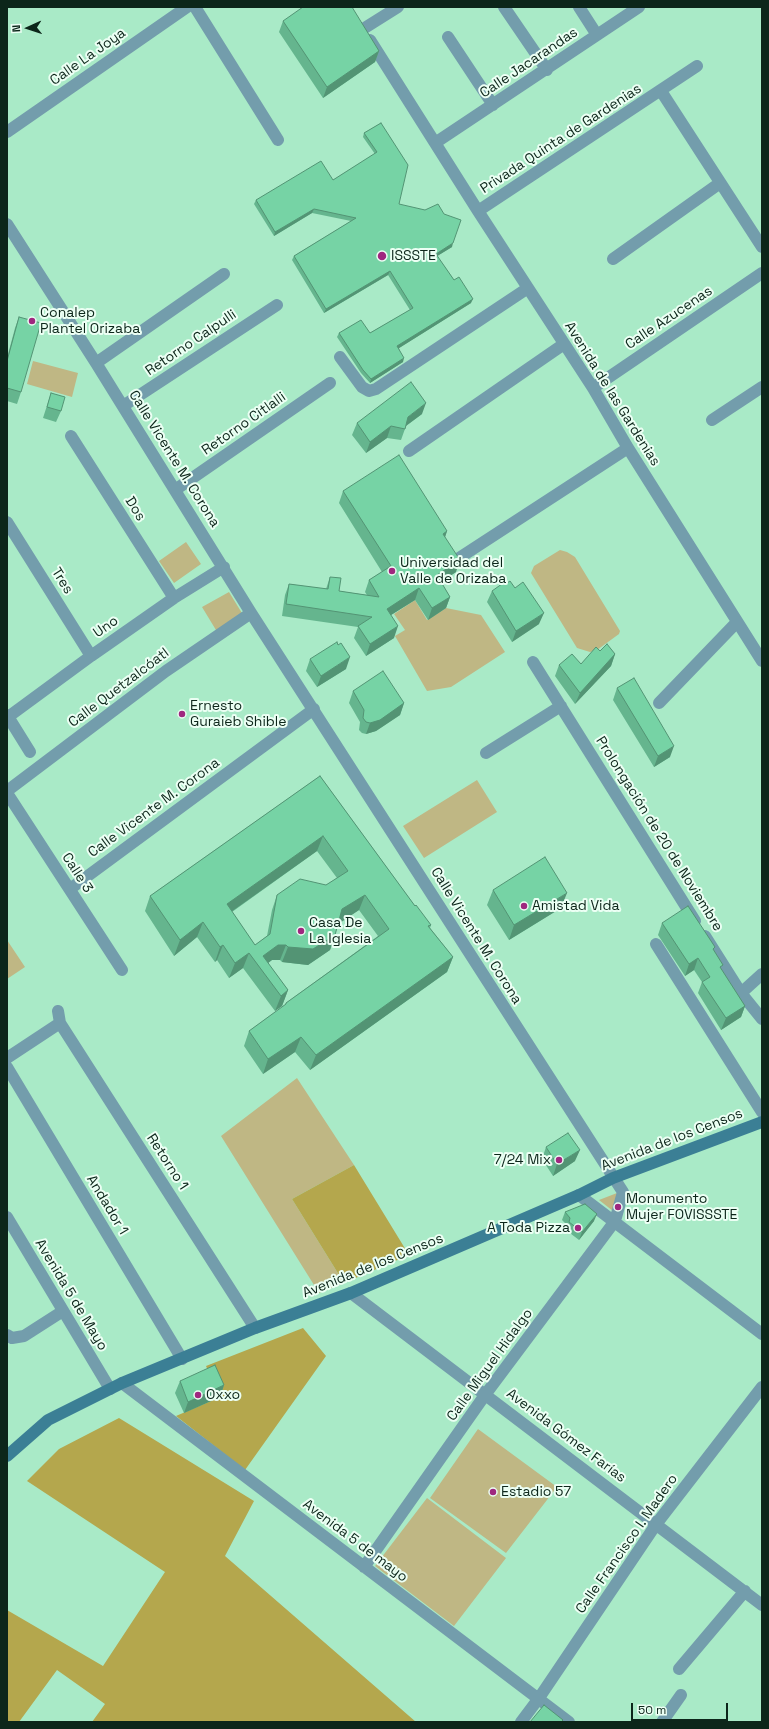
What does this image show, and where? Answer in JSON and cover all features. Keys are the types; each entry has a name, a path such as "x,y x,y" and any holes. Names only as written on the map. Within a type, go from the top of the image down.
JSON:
{"street":[{"name":"Calle La Joya","path":"7,132 187,7"},
{"path":"195,7 278,140"},
{"path":"363,29 398,7"},
{"path":"504,7 547,70"},
{"path":"579,7 597,35"},
{"name":"Calle Jacarandas","path":"435,143 547,70 639,7"},
{"name":"Avenida de las Gardenias","path":"356,18 478,211 593,388 628,448 762,661"},
{"path":"448,37 493,105"},
{"name":"Privada Quinta de Gardenias","path":"478,211 697,66"},
{"path":"660,91 762,247"},
{"path":"613,259 720,183"},
{"name":"Calle Vicente M. Corona","path":"7,224 176,490 251,613 314,709 613,1178"},
{"path":"96,364 224,274"},
{"name":"Calle Azucenas","path":"593,388 762,274"},
{"path":"340,357 362,387 369,391 376,390 528,288"},
{"name":"Retorno Calpulli","path":"123,406 277,304"},
{"path":"409,451 564,344"},
{"name":"Retorno Citlalli","path":"176,490 330,383"},
{"path":"712,420 762,387"},
{"name":"Dos","path":"72,436 174,598"},
{"path":"456,560 628,448"},
{"name":"Tres","path":"7,522 91,656"},
{"name":"Uno","path":"8,716 174,598 224,567"},
{"name":"Calle Quetzalcóatl","path":"7,792 166,671 251,613"},
{"path":"659,704 737,622"},
{"name":"Prolongación de 20 de Noviembre","path":"533,662 741,993 762,1019"},
{"path":"486,753 560,706"},
{"name":"Calle Vicente M. Corona","path":"70,889 314,709"},
{"path":"8,716 30,752"},
{"name":"Calle 3","path":"7,792 122,970"},
{"path":"656,944 762,1112"},
{"path":"741,993 762,974"},
{"name":"Retorno 1","path":"58,1011 60,1023 256,1328"},
{"path":"7,1058 60,1023"},
{"name":"Andador 1","path":"7,1067 182,1359"},
{"name":"Avenida de los Censos","path":"7,1456 48,1420 122,1383 256,1328 350,1293 579,1195 613,1178 762,1122"},
{"name":"Calle Miguel Hidalgo","path":"364,1567 485,1395 615,1222 623,1192 613,1178"},
{"path":"579,1195 762,1334"},
{"name":"Avenida 5 de Mayo","path":"7,1217 110,1389"},
{"name":"Avenida Gómez Farías","path":"350,1293 762,1605"},
{"path":"7,1335 12,1338 24,1336 63,1311"},
{"name":"Avenida 5 de mayo","path":"122,1383 569,1722"},
{"name":"Calle Francisco I. Madero","path":"521,1722 539,1698 657,1524 762,1387"},
{"path":"679,1669 745,1591"},
{"path":"662,1722 681,1695"}],"shaded area":[{"path":"33,361 78,373 72,397 27,384"},
{"path":"186,542 201,564 174,583 159,561"},
{"path":"560,550 575,557 620,631 619,634 597,650 590,652 577,648 531,573 534,566"},
{"path":"229,592 245,618 219,635 202,607"},
{"path":"415,600 427,620 446,608 481,615 505,652 451,687 427,691 395,636 405,630 394,614"},
{"path":"477,780 497,812 424,858 403,826"},
{"path":"7,940 25,967 7,979"},
{"path":"297,1078 354,1165 292,1199 344,1283 319,1293 221,1136"},
{"path":"354,1165 409,1255 344,1283 292,1199"},
{"path":"617,1193 613,1211 599,1200"},
{"path":"303,1328 326,1356 245,1470 176,1416 220,1397 206,1366"},
{"path":"119,1418 254,1501 225,1556 416,1722 92,1722 105,1704 57,1670 19,1722 7,1722 7,1610 103,1666 165,1572 27,1481 59,1449"},
{"name":"Estadio 57","path":"478,1429 557,1487 506,1553 430,1498"},
{"path":"427,1498 506,1558 454,1626 375,1566"}],"building":[{"path":"303,7 352,7 379,51 327,87 283,21"},
{"path":"381,123 408,165 399,204 425,210 438,204 444,214 461,220 453,243 436,254 454,280 459,277 473,299 397,346 404,358 371,379 363,370 339,333 361,320 370,333 413,308 390,271 326,309 294,256 356,218 314,209 275,232 256,200 321,161 333,180 377,152 364,133"},
{"path":"19,317 41,323 21,392 7,388 7,361"},
{"path":"411,382 426,403 408,417 405,429 391,426 370,442 357,423"},
{"path":"51,393 65,397 61,411 47,407"},
{"path":"399,455 447,531 443,534 460,560 437,575 450,597 432,608 419,588 387,609 398,626 370,644 358,626 372,617 286,604 289,584 328,589 330,577 341,578 339,591 379,597 369,580 391,566 343,491"},
{"path":"506,581 507,583 510,581 515,588 523,582 544,613 516,631 492,591"},
{"path":"337,642 338,645 341,643 350,657 321,676 310,659"},
{"path":"607,644 615,654 580,693 559,665 572,654 581,664 596,647 600,651"},
{"path":"383,671 404,703 380,720 370,723 366,722 363,718 364,710 353,691"},
{"path":"634,678 674,746 658,756 617,688"},
{"name":"Casa De La Iglesia","path":"320,776 415,906 416,905 431,925 428,926 453,957 316,1055 301,1037 268,1059 249,1031 389,929 365,895 342,909 335,935 313,949 278,945 263,956 288,990 281,996 249,953 235,963 223,945 220,947 203,922 180,940 150,896","holes":["323,836 348,871 326,885 300,879 277,895 270,934 255,945 227,904"]},
{"path":"545,857 567,893 514,925 493,890"},
{"path":"688,906 715,947 713,949 723,965 720,967 745,1006 726,1018 702,982 710,977 698,958 689,964 662,923"},
{"path":"568,1133 580,1150 557,1164 546,1147"},
{"path":"585,1204 597,1214 582,1232 569,1222 570,1218 565,1212"},
{"path":"215,1365 224,1385 188,1402 180,1381"},
{"path":"544,1705 563,1720 561,1722 530,1722"}],"place":[{"name":"ISSSTE","path":"382,256"},
{"name":"Conalep Plantel Orizaba","path":"32,321"},
{"name":"Universidad del Valle de Orizaba","path":"392,571"},
{"name":"Ernesto Guraieb Shible","path":"182,714"},
{"name":"Amistad Vida","path":"524,906"},
{"name":"Casa De La Iglesia","path":"301,931"},
{"name":"7/24 Mix","path":"559,1160"},
{"name":"Monumento Mujer FOVISSSTE","path":"618,1207"},
{"name":"A Toda Pizza","path":"578,1228"},
{"name":"Oxxo","path":"198,1395"},
{"name":"Estadio 57","path":"493,1492"}]}
